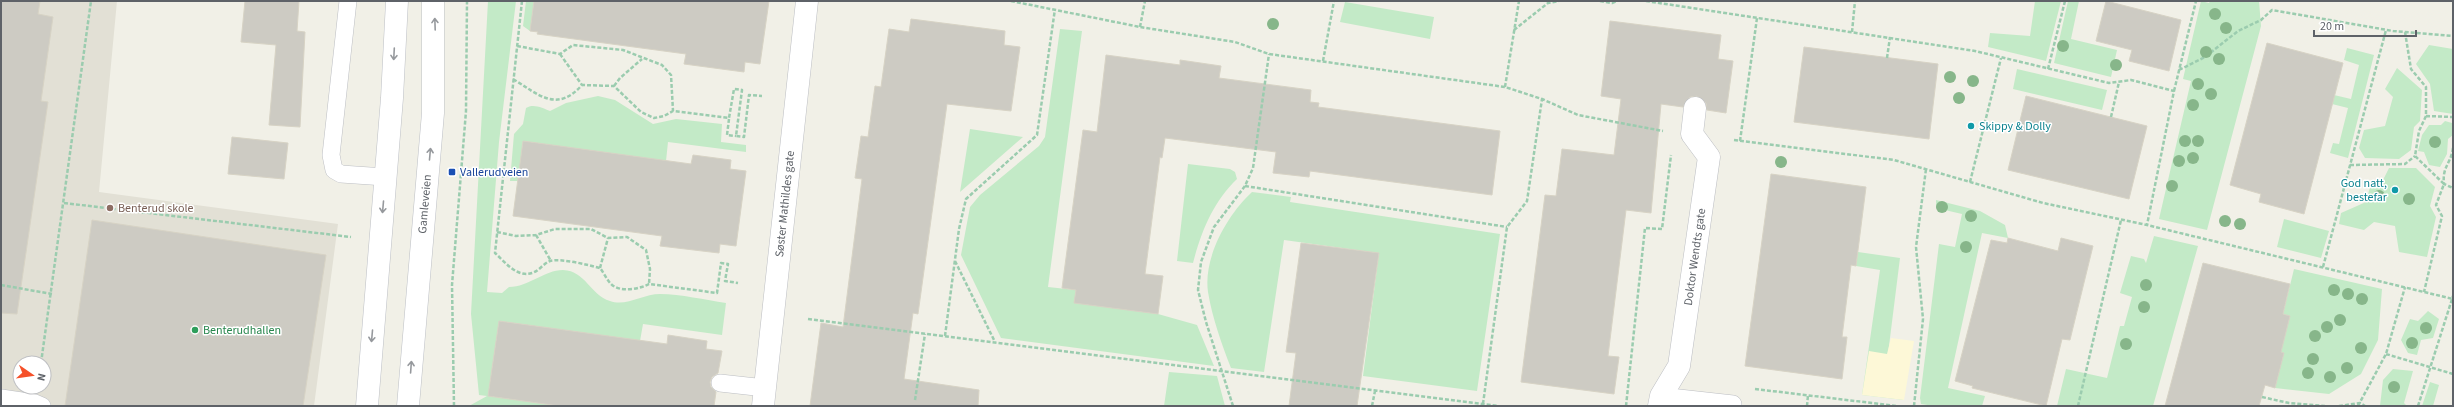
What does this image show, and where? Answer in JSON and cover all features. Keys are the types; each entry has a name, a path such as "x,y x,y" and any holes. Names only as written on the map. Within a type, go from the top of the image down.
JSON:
{"main road":[{"path":"366,406 392,98 397,1"},
{"name":"Gamleveien","path":"408,406 433,113 433,1"},
{"name":"Søster Mathildes gate","path":"764,397 807,1"},
{"name":"Doktor Wendts gate","path":"1660,401 1679,366 1710,157 1692,134 1695,108"}],"lane":[{"path":"348,1 331,155 334,170 341,174 385,177"},
{"path":"720,383 764,397"},
{"path":"1,398 35,403 42,406"},
{"path":"1660,401 1733,404"}],"path":[{"path":"42,355 52,294 91,1"},
{"path":"454,406 452,285 467,92 467,1"},
{"path":"522,1 495,253 515,271 532,273 551,261 579,263 600,268 612,286 623,289 641,289 649,284 717,293 721,263 728,264 725,281 738,283"},
{"path":"1140,27 1145,1"},
{"path":"1323,61 1334,1"},
{"path":"1505,87 1519,1"},
{"path":"1514,30 1548,3 1559,1"},
{"path":"1600,1 1612,3 1617,1"},
{"path":"1646,1 1975,51 2109,83 2131,80 2174,91"},
{"path":"1852,32 1855,1"},
{"path":"2048,69 2065,1"},
{"path":"2147,225 2174,91 2196,1"},
{"path":"945,336 955,260 966,199 1037,135 1055,9"},
{"path":"2179,70 2205,57 2238,31 2261,20 2272,10 2386,30 2453,36"},
{"path":"1740,141 1757,18"},
{"path":"2323,268 2386,30"},
{"path":"2350,165 2405,164 2415,156 2419,131 2426,116 2426,87 2411,69 2405,32"},
{"path":"1887,58 1890,37"},
{"path":"560,54 573,45 623,50 634,53 642,59 651,60 662,65 671,75 673,111"},
{"path":"517,46 560,54 582,85"},
{"path":"1233,406 1206,322 1198,290 1201,262 1214,228 1245,186 1253,168 1269,54"},
{"path":"1970,182 2001,58"},
{"path":"614,86 620,78 642,59"},
{"path":"513,79 543,98 552,100 561,100 574,94 582,85"},
{"path":"2111,117 2119,82"},
{"path":"582,85 614,86 641,112 654,118 664,116 673,111 729,118"},
{"path":"736,136 742,90 734,89 727,135 744,137 749,95 762,96"},
{"path":"1482,404 1507,227 1526,201 1542,99"},
{"path":"2426,116 2453,117"},
{"path":"1626,406 1646,228 1662,229 1672,147"},
{"path":"2424,292 2442,216 2436,205 2444,184 2443,171 2452,157 2453,148"},
{"path":"2415,156 2444,184 2453,188"},
{"path":"1914,406 1923,319 1916,247 1926,169"},
{"path":"1245,186 1507,227"},
{"path":"64,203 358,238"},
{"path":"2078,406 2120,220"},
{"path":"497,232 516,236 536,235 555,229 591,229 608,238 627,237 646,250 650,269 649,284"},
{"path":"536,235 551,261"},
{"path":"600,268 608,238"},
{"path":"955,260 996,343"},
{"path":"1,285 52,294"},
{"path":"2359,405 2386,354 2405,287"},
{"path":"2418,406 2453,296"},
{"path":"808,319 1223,373 1498,406"},
{"path":"915,400 925,334"},
{"path":"2386,354 2453,374"},
{"path":"1748,388 1897,406"},
{"path":"1372,406 1375,391"},
{"path":"1807,406 1808,395"},
{"path":"2262,397 2289,403 2325,406"},
{"path":"2339,406 2365,406"}],"shaded area":[{"name":"Benterud skole","path":"1,1 117,1 99,192 338,224 314,406 1,406"}],"green space":[{"path":"488,1 516,1 499,142 487,292 502,293 509,287 523,284 549,273 563,270 571,271 577,274 597,294 610,301 622,302 647,296 668,294 726,303 722,335 643,324 640,341 499,321 488,396 559,406 469,406 487,396 479,395 471,314"},
{"path":"526,1 534,1 530,31 523,26"},
{"path":"2035,1 2061,1 2046,61 1988,47 1990,33 2030,36"},
{"path":"2068,1 2079,1 2071,39 2117,50 2111,77 2054,63"},
{"path":"2201,1 2209,3 2210,1 2259,1 2261,26 2207,230 2159,219 2191,81 2183,79"},
{"path":"1345,2 1434,17 1430,39 1340,22"},
{"path":"1060,29 1082,31 1048,287 1076,290 1075,303 1158,314 1197,325 1214,366 1001,338 961,255 970,207 980,195 1039,146 1045,137"},
{"path":"2429,45 2453,49 2453,114 2434,111 2430,84 2416,64"},
{"path":"2347,48 2374,55 2348,158 2330,153 2333,143 2339,144 2348,108 2332,104 2334,95 2351,99 2359,65 2344,60"},
{"path":"2397,68 2422,90 2420,121 2414,127 2411,150 2399,159 2365,158 2359,148 2364,130 2385,126 2393,97 2385,89"},
{"path":"2017,69 2107,90 2102,110 2013,89"},
{"path":"598,96 615,100 653,124 676,119 722,124 721,142 746,145 746,152 668,142 666,161 523,141 518,181 510,181 514,134 523,124 526,108 535,106 550,111 566,103"},
{"path":"2445,121 2452,123 2453,135 2448,139 2447,154 2440,167 2429,165 2424,152 2418,151 2422,135 2429,125 2441,125"},
{"path":"970,129 1023,137 960,192"},
{"path":"1188,164 1230,169 1235,172 1237,179 1221,197 1209,218 1193,263 1177,261"},
{"path":"2389,168 2416,168 2435,187 2430,206 2436,217 2427,257 2399,252 2395,226 2374,222 2364,230 2339,224 2341,213 2366,202 2370,187 2383,180"},
{"path":"1252,192 1291,197 1290,202 1500,234 1477,391 1363,376 1379,253 1284,240 1264,372 1231,368 1212,311 1207,279 1213,251 1219,237 1234,212"},
{"path":"1936,200 1980,211 2005,225 2008,238 1982,233 1948,388 1985,396 1982,406 1934,406 1921,404 1920,398 1939,244 1955,247 1962,214 1936,208"},
{"path":"2284,219 2329,231 2321,258 2277,247"},
{"path":"2154,236 2198,246 2153,406 2057,406 2066,369 2107,378 2120,326 2124,326 2132,297 2120,293 2131,256 2144,259 2146,263"},
{"path":"1858,252 1900,258 1888,354 1904,400 1862,395 1880,270 1856,266"},
{"path":"2294,269 2382,289 2378,340 2361,374 2329,394 2275,388 2284,353 2272,350 2286,331 2290,316 2283,314"},
{"path":"2428,311 2439,319 2433,338 2421,340 2417,355 2408,353 2401,340 2410,319 2418,321"},
{"path":"2393,369 2413,371 2404,403 2407,406 2380,406 2383,380"},
{"path":"1169,372 1217,376 1225,406 1164,406"},
{"path":"2430,382 2439,385 2433,406 2422,406"}],"sand":[{"path":"1891,338 1914,341 1904,400 1862,395 1869,351 1887,354"}],"building":[{"path":"1,1 40,1 38,14 53,17 41,101 48,102 17,314 1,313"},
{"path":"245,1 299,1 297,31 305,32 300,127 269,125 276,45 241,42"},
{"path":"534,1 769,1 760,64 745,62 744,72 684,64 686,54 537,34 538,32 530,31"},
{"path":"2106,1 2181,20 2169,71 2129,61 2132,50 2096,41"},
{"path":"911,19 1005,31 1004,45 1020,47 1011,111 947,104 918,314 913,313 904,379 979,390 978,406 810,406 821,323 843,327 862,179 855,178 861,136 868,137 875,86 881,87 889,29 909,32"},
{"path":"1610,21 1721,35 1718,59 1733,61 1726,113 1707,110 1706,103 1697,96 1690,97 1683,107 1661,104 1651,213 1626,210 1608,356 1619,357 1614,394 1521,382 1545,195 1556,196 1562,149 1614,155 1621,99 1601,96"},
{"path":"2267,43 2343,63 2304,214 2259,202 2261,194 2230,185"},
{"path":"1804,47 1938,64 1929,139 1794,122"},
{"path":"1106,55 1180,65 1180,60 1221,66 1219,78 1311,90 1310,102 1319,103 1318,107 1500,131 1492,195 1310,171 1309,177 1273,173 1276,152 1165,138 1162,158 1160,157 1145,274 1163,276 1158,314 1074,303 1076,290 1062,288 1083,130 1097,132"},
{"path":"2026,96 2147,126 2129,199 2008,170"},
{"path":"232,137 288,143 284,179 228,174"},
{"path":"523,141 691,164 693,155 731,160 730,169 746,171 736,246 720,244 719,253 660,246 662,236 513,216"},
{"path":"1771,174 1866,187 1856,266 1851,265 1842,337 1847,337 1842,379 1745,366"},
{"name":"Benterudhallen","path":"92,220 326,255 303,406 65,406"},
{"path":"2008,238 2058,251 2061,238 2093,246 2070,340 2062,339 2046,406 1972,388 1973,386 1955,381 1991,240 2007,243"},
{"path":"1301,243 1379,253 1357,406 1289,406 1296,353 1286,352"},
{"path":"2203,263 2290,284 2283,314 2290,316 2281,352 2284,353 2275,388 2265,385 2259,406 2165,406"},
{"path":"499,321 667,344 668,335 707,341 706,349 722,351 718,373 712,377 710,382 711,387 716,392 714,406 559,406 488,396"}],"place":[{"name":"Skippy & Dolly","path":"1971,126"},
{"name":"Vallerudveien","path":"452,172"},
{"name":"God natt, bestefar","path":"2395,190"},
{"name":"Benterud skole","path":"110,208"},
{"name":"Benterudhallen","path":"195,330"}]}
